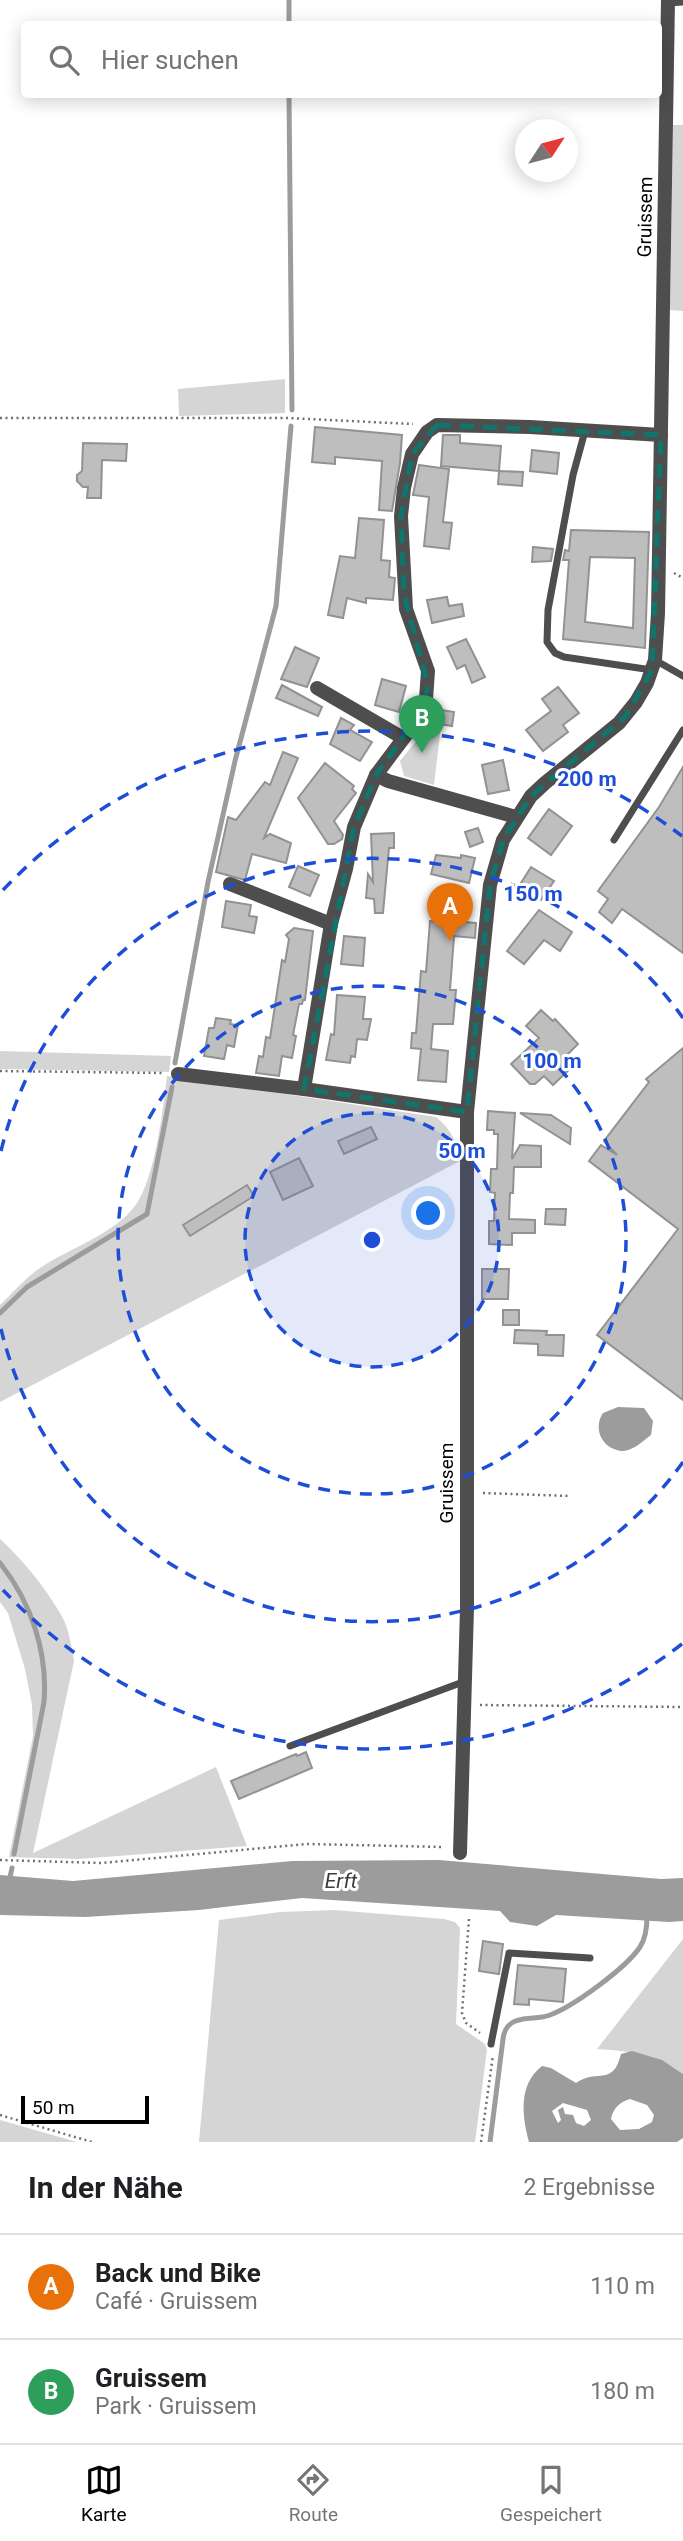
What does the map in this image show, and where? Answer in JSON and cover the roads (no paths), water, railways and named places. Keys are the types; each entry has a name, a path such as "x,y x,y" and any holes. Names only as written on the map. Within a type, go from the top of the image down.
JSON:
{"street":[{"name":"Gruissem","path":"460,1849 467,1608 467,1112 490,885 500,849 516,817 531,796 626,716 644,690 653,665 658,634 668,1"},
{"path":"304,1089 331,924 354,827 376,775 422,711 428,686 424,656 405,609 401,545 403,498 412,454 428,432 437,425 661,435"},
{"path":"317,688 403,738"},
{"path":"376,775 388,781 516,817"},
{"path":"230,884 331,924"},
{"path":"178,1074 467,1112"}],"lane":[{"path":"668,1 683,2"},
{"path":"585,430 573,475 548,610 547,642 555,653 564,657 653,665 683,676"},
{"path":"614,840 683,730"},
{"path":"290,1746 463,1682"},
{"path":"491,2044 509,1953 590,1958"}],"water":[{"path":"618,1407 644,1408 653,1421 651,1435 625,1451 608,1446 599,1431 603,1413"},
{"name":"Erft","path":"439,1860 661,1879 683,1878 683,1921 556,1915 537,1926 510,1922 500,1911 302,1898 199,1910 85,1917 0,1915 0,1875 73,1881 292,1861"},
{"path":"632,2051 662,2060 683,2074 683,2138 677,2142 529,2142 524,2111 525,2091 534,2074 542,2066 551,2068 576,2083 609,2074 618,2064 621,2054","holes":["630,2099 647,2105 654,2115 652,2122 639,2129 620,2130 611,2119 612,2115 618,2106","563,2103 587,2110 591,2120 584,2126 576,2123 573,2115 565,2114 563,2107 558,2110 561,2120 558,2123 552,2111"]}],"waterway":[{"path":"289,0 289,21"},
{"path":"289,98 292,410"},
{"path":"175,1063 208,882 235,761 276,606 291,426"},
{"path":"0,1313 27,1287 147,1214 172,1087"},
{"path":"0,1563 29,1611 40,1646 45,1683 44,1702 14,1854"},
{"path":"9,1882 12,1868"},
{"path":"490,2142 503,2039 508,2027 515,2021 546,2016 560,2010 612,1975 640,1947 646,1932 647,1916"}],"place":[{"name":"Gruissem","path":"422,753"},
{"name":"Back und Bike","path":"450,941"}]}
